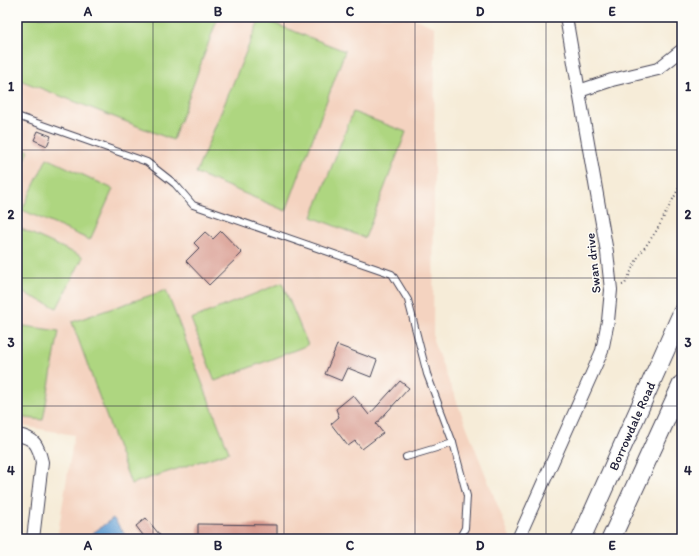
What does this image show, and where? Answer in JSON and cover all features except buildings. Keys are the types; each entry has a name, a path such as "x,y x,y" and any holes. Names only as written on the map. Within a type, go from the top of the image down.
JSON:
{"main road":[{"name":"Borrowdale Road","path":"582,539 682,313"},
{"path":"611,539 682,384"}],"street":[{"name":"Swan drive","path":"518,539 602,351 608,322 611,290 607,252 566,17"},
{"path":"579,92 612,80 658,69 682,50"},
{"path":"17,435 27,436 34,442 39,450 42,462 33,539"}],"lane":[{"path":"17,116 147,162 176,184 193,206 392,274 408,300 427,374 453,443 467,496 465,528 459,539"},
{"path":"406,457 453,443"}],"path":[{"path":"611,290 624,284 638,257 657,230 682,182"}],"shaded area":[{"path":"17,17 411,17 435,27 433,341 510,537 509,539 57,539 74,435 17,425"}],"green space":[{"path":"17,17 218,17 173,140 17,79"},
{"path":"260,18 345,51 286,211 196,173"},
{"path":"353,112 406,132 365,238 312,217"},
{"path":"17,146 29,151 17,176"},
{"path":"47,158 113,189 90,240 22,210"},
{"path":"17,227 83,257 57,308 17,290"},
{"path":"282,283 308,345 215,381 191,319"},
{"path":"166,290 229,452 131,484 72,322"},
{"path":"17,325 59,331 43,420 17,417"}],"water":[{"path":"17,345 24,346 17,391"},
{"path":"113,518 127,537 124,539 85,539"}]}
